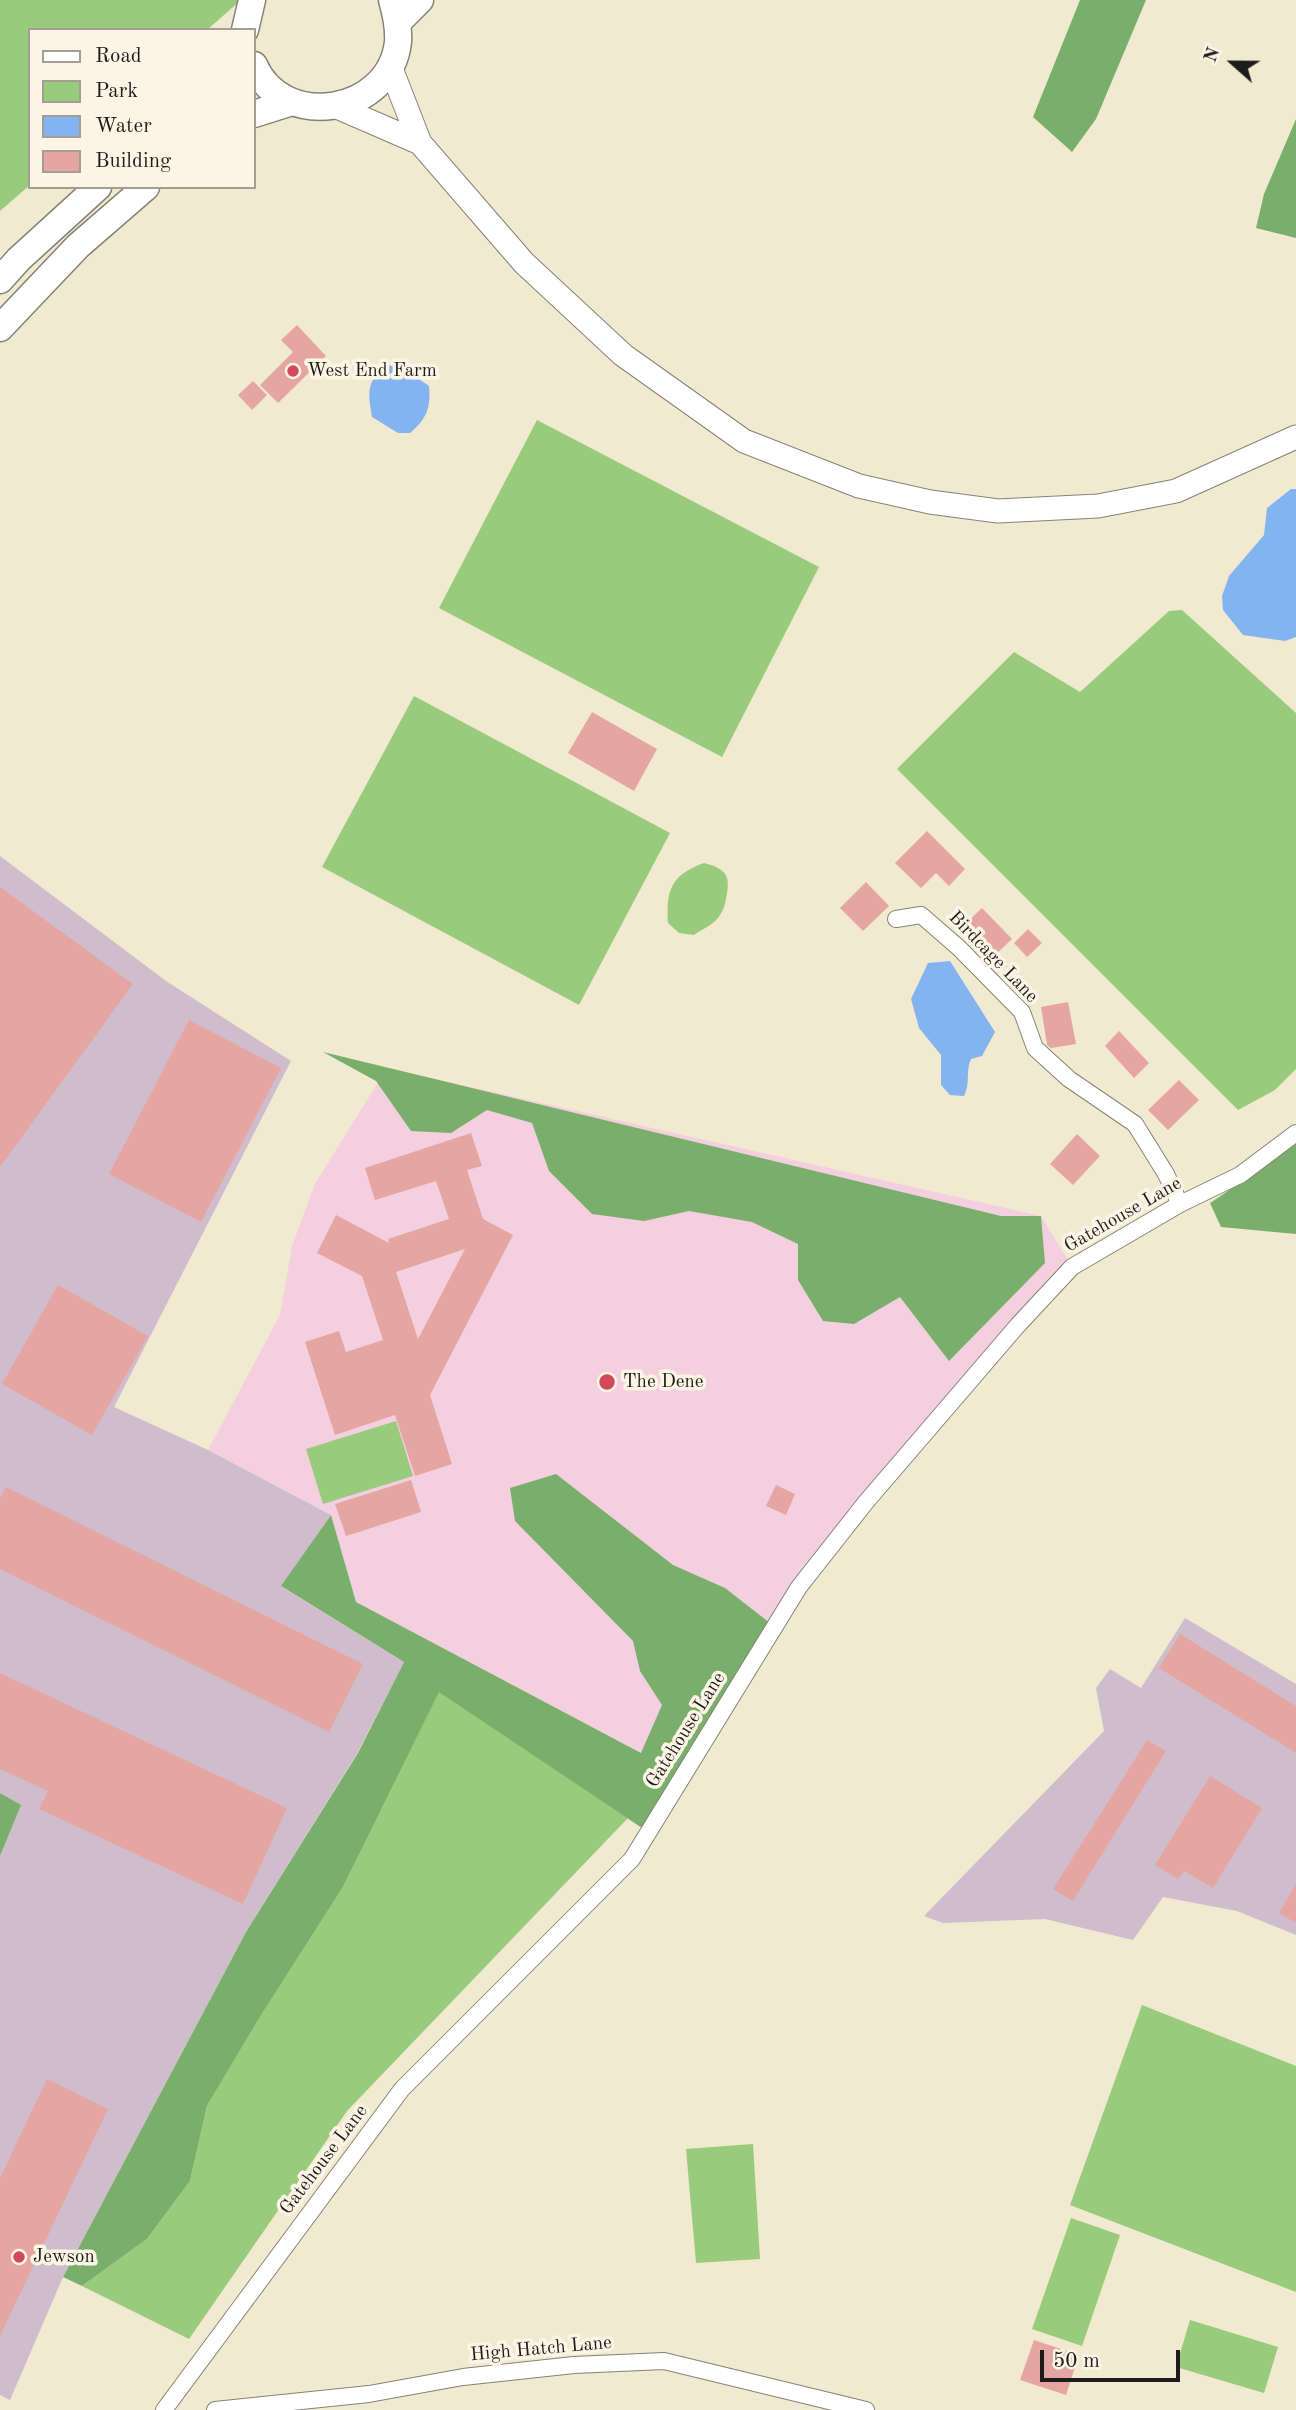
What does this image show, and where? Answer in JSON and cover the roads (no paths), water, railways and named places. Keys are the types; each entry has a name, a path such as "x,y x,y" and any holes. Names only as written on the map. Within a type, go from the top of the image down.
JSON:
{"main road":[{"path":"246,28 253,0"},
{"path":"256,70 272,90 292,102 314,108 337,107 359,99 377,85 390,66 398,45 395,11 419,0"},
{"path":"256,113 292,102"},
{"path":"0,280 19,259 96,189"},
{"path":"0,328 78,246 144,189"}],"street":[{"path":"390,66 420,143 524,263 623,355 744,441 859,486 930,502 998,511 1098,506 1176,491 1296,437"},
{"path":"337,107 420,143"},
{"name":"Birdcage Lane","path":"896,919 921,915 960,948 1022,1012 1035,1048 1069,1079 1135,1124 1166,1174 1180,1204"},
{"name":"Gatehouse Lane","path":"164,2410 402,2089 632,1858 799,1587 866,1502 1018,1325 1072,1267 1180,1204 1240,1175 1296,1133"},
{"name":"High Hatch Lane","path":"215,2410 369,2394 477,2376 574,2365 664,2361 866,2410"}],"water":[{"path":"386,365 403,368 429,386 427,412 410,433 398,433 372,417 370,388 379,371"},
{"path":"1291,489 1296,489 1296,637 1285,641 1243,635 1223,610 1222,596 1229,576 1264,535 1267,508"},
{"path":"950,961 995,1032 982,1056 971,1059 964,1096 950,1095 941,1085 941,1055 919,1028 911,999 928,963"}],"place":[{"name":"West End Farm","path":"293,371"},
{"name":"The Dene","path":"607,1382"},
{"name":"Jewson","path":"19,2257"}]}
